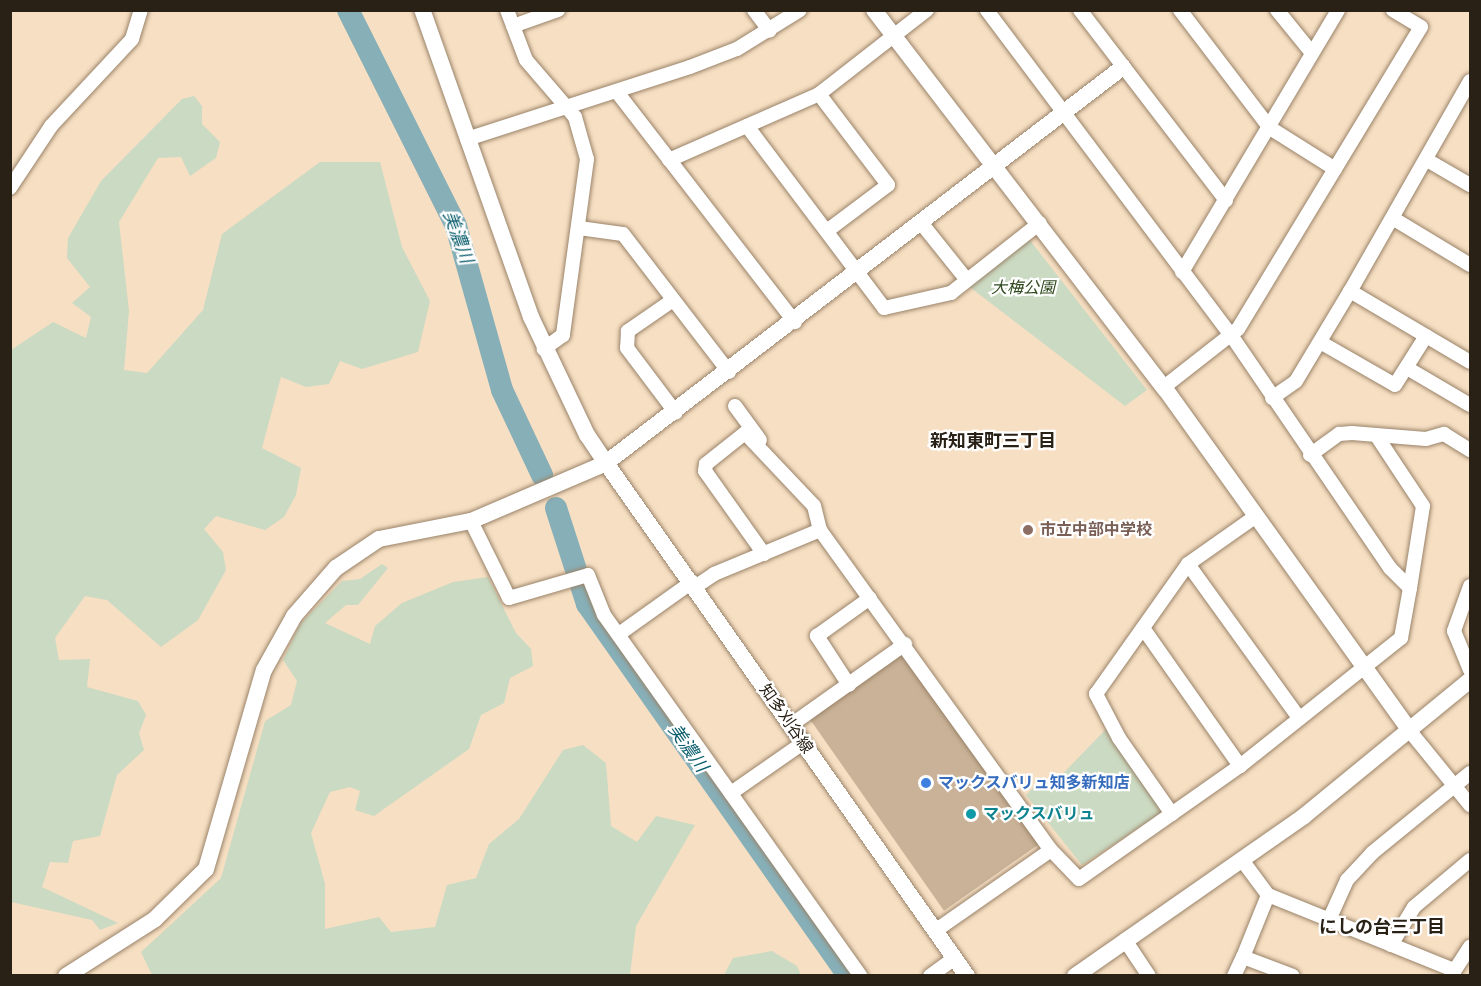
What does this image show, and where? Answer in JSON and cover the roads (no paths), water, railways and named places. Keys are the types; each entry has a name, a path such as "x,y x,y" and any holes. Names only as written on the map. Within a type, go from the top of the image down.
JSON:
{"street":[{"path":"13,183 51,126 132,39 141,10"},
{"name":"知多刈谷線","path":"422,10 544,349 606,463 966,975"},
{"path":"507,10 526,60 568,109 581,129 587,159 563,335 544,349"},
{"path":"513,26 558,10"},
{"path":"754,10 770,31"},
{"path":"467,139 617,92 770,31 800,10"},
{"path":"874,10 1164,387 1361,665 1409,730 1470,805"},
{"path":"669,160 819,94 895,38 927,10"},
{"path":"987,10 1062,116 1233,338 1310,455 1410,588"},
{"path":"1080,10 1226,200"},
{"path":"1180,10 1270,128 1335,169"},
{"path":"1277,10 1311,52"},
{"path":"1182,272 1270,128 1311,52 1338,10"},
{"path":"1164,387 1233,338 1421,27 1393,10"},
{"path":"66,975 155,919 206,869 264,670 311,595 336,568 379,539 471,521 606,463 795,322 1123,67"},
{"path":"1272,398 1296,381 1394,219 1470,81"},
{"path":"617,92 795,322"},
{"path":"819,94 888,185 828,230"},
{"path":"747,126 860,272 884,308 951,293 1040,223"},
{"path":"1427,160 1470,185"},
{"path":"1394,219 1470,265"},
{"path":"922,224 966,279"},
{"path":"579,228 623,234 729,372"},
{"path":"1350,291 1470,362"},
{"path":"673,300 628,332 627,348 676,413"},
{"path":"1320,342 1395,385 1426,336"},
{"path":"1407,368 1470,405"},
{"path":"735,406 764,445 761,449"},
{"path":"764,554 705,471 706,464 745,433 814,506 820,530 905,644 1051,850 1079,879 1240,766 1361,665 1401,638 1423,506 1376,435"},
{"path":"1310,455 1339,434 1444,434 1470,450"},
{"path":"1172,814 1119,738 1096,694 1188,564 1256,516"},
{"path":"471,521 509,598 588,575 597,603 861,975"},
{"path":"619,634 693,585 820,530"},
{"path":"1188,564 1299,718"},
{"path":"1470,586 1454,631 1470,670"},
{"path":"849,685 818,636 870,598"},
{"path":"1143,628 1240,766"},
{"path":"791,725 905,644"},
{"path":"1075,975 1242,860 1470,680"},
{"path":"731,793 803,743"},
{"path":"1329,920 1347,880 1372,853 1470,773"},
{"path":"935,931 1051,850"},
{"path":"1242,860 1268,895 1453,973 1470,947"},
{"path":"1391,945 1414,907 1470,860"},
{"path":"1234,975 1268,895"},
{"path":"1125,940 1149,975"},
{"path":"1243,957 1293,975"},
{"path":"930,975 954,958"}],"waterway":[{"name":"美濃川","path":"348,10 456,226 502,390 542,475"},
{"name":"美濃川","path":"556,508 587,604 848,976"}],"place":[{"name":"市立中部中学校","path":"1028,530"},
{"name":"マックスバリュ知多新知店","path":"926,783"},
{"name":"マックスバリュ","path":"971,814"}],"district":[{"name":"新知東町三丁目","path":"993,441"},
{"name":"にしの台三丁目","path":"1382,927"}],"park label":[{"name":"大梅公園","path":"1023,288"}]}
